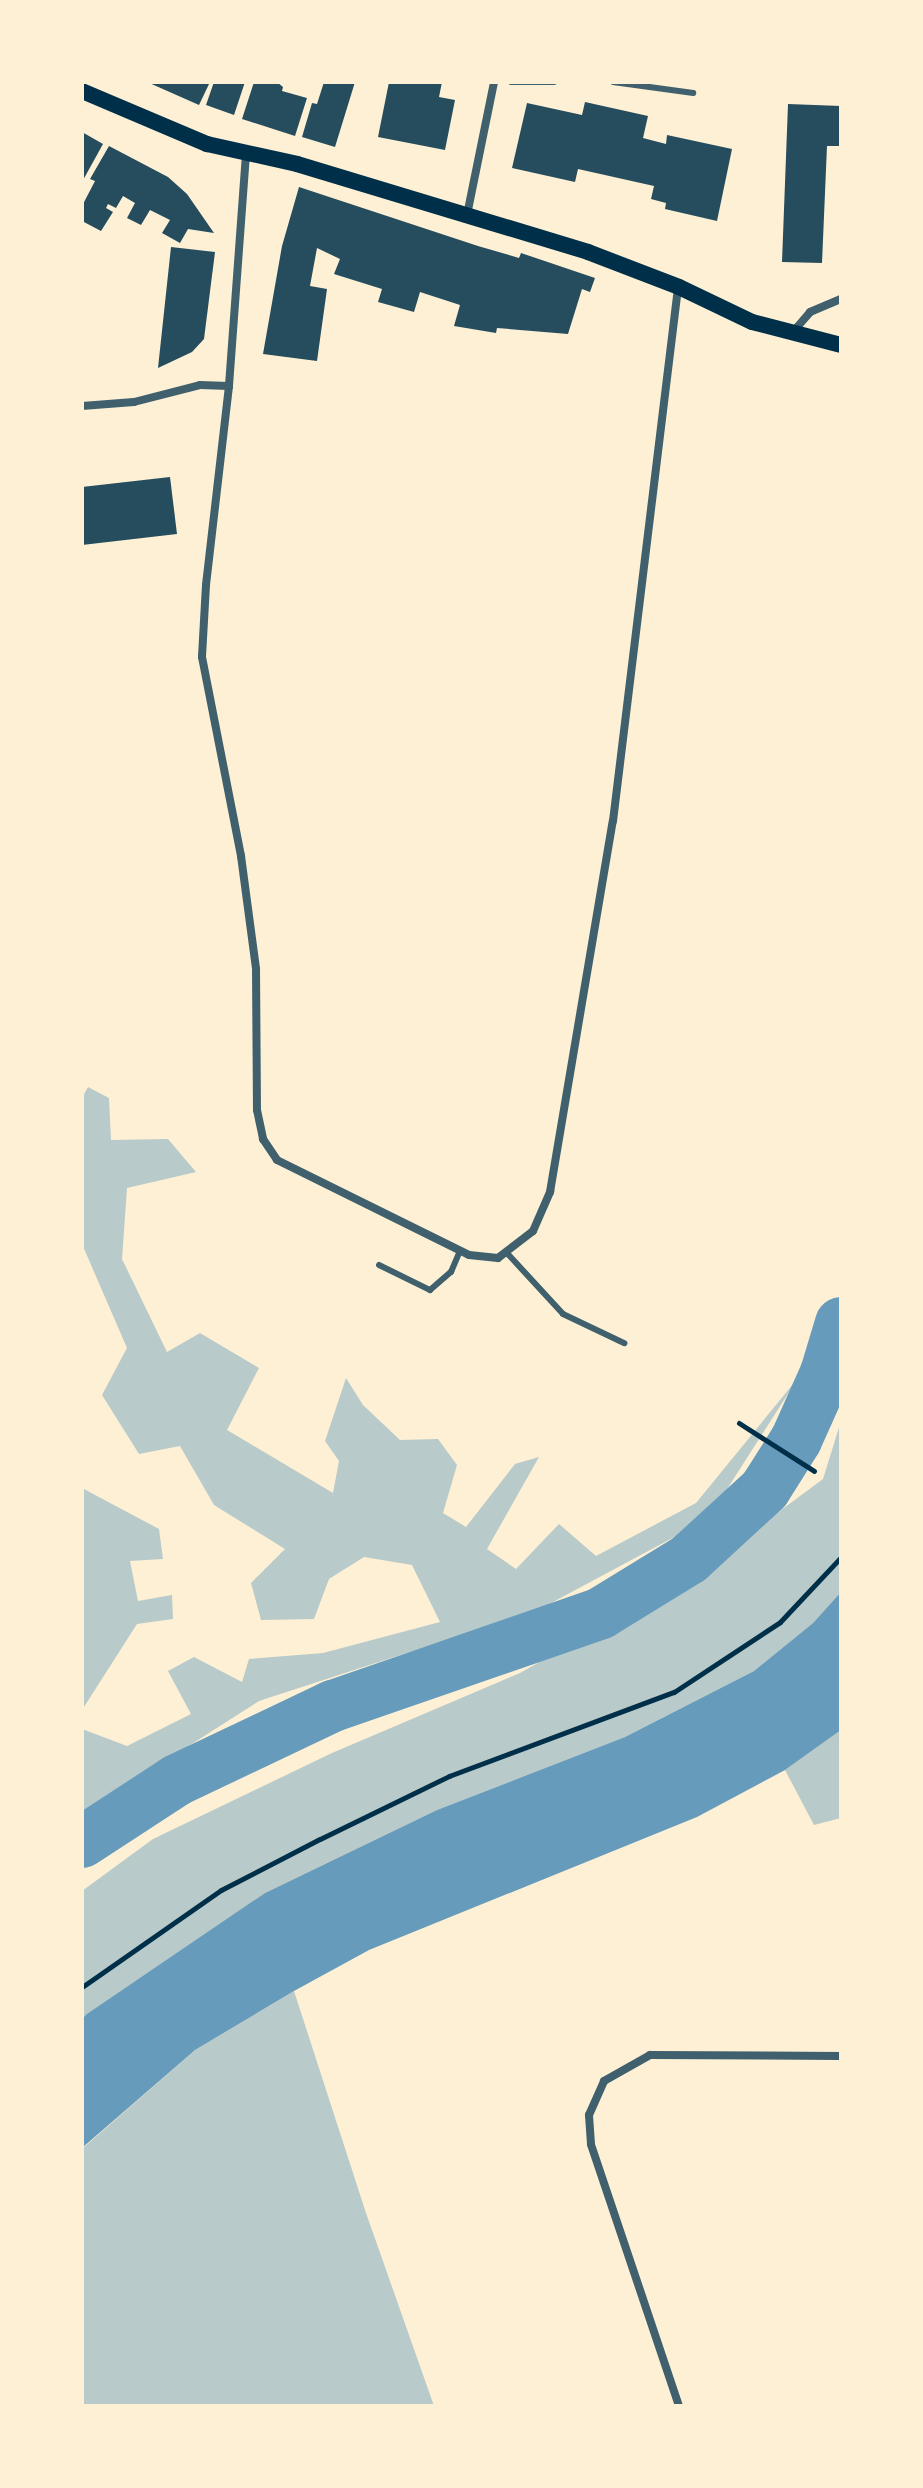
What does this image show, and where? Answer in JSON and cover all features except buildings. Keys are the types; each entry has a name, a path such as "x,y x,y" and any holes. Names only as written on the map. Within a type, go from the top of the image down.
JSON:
{"main road":[{"path":"82,91 187,138 297,164 588,252 679,287 752,322 841,345"}],"street":[{"path":"467,215 494,82"},
{"path":"246,153 229,386 202,657 241,856 256,969 257,1110 263,1139 277,1160 460,1251 498,1258 533,1231 550,1192 613,821 679,287"},
{"path":"791,334 810,312 841,299"},
{"path":"82,406 134,402 200,385 229,386"},
{"path":"679,2406 591,2144 589,2115 604,2081 650,2055 841,2056"}],"lane":[{"path":"511,82 554,82"},
{"path":"613,82 693,93"},
{"path":"379,1265 430,1290 451,1272 460,1251"},
{"path":"506,1252 563,1314 624,1343"}],"path":[{"path":"739,1423 814,1471"},
{"path":"82,1987 221,1890 320,1839 449,1776 674,1692 780,1622 841,1557"}],"shaded area":[{"path":"88,1087 109,1098 111,1140 168,1139 196,1172 127,1188 122,1259 167,1352 200,1333 259,1368 227,1430 333,1493 339,1461 325,1441 346,1378 363,1405 400,1440 438,1439 457,1465 443,1513 466,1527 515,1464 539,1457 487,1549 516,1569 559,1524 596,1556 696,1503 798,1378 708,1519 538,1610 259,1701 82,1814 82,1729 127,1746 191,1714 168,1671 194,1657 242,1682 249,1659 323,1653 440,1622 412,1565 364,1557 329,1579 314,1619 261,1620 251,1583 285,1549 214,1505 180,1446 139,1454 102,1395 127,1348 82,1244 82,1098"},
{"path":"841,1421 841,1592 813,1623 754,1671 625,1737 437,1810 265,1893 82,2019 82,1891 153,1839 332,1753 520,1673 692,1576 823,1479"},
{"path":"82,1488 159,1529 163,1559 130,1561 138,1601 172,1595 173,1619 137,1624 82,1710"},
{"path":"841,1730 841,1818 814,1825 785,1770"},
{"path":"294,1991 366,2213 434,2406 82,2406 82,2149 195,2050"}],"water":[{"path":"841,1592 841,1730 785,1770 697,1817 369,1950 294,1991 195,2050 82,2148 82,2019 87,2014 265,1893 437,1810 625,1737 754,1671 813,1623"}],"waterway":[{"path":"82,1842 177,1780 333,1706 601,1613 689,1559 765,1489 796,1440 826,1373 841,1323"}]}
